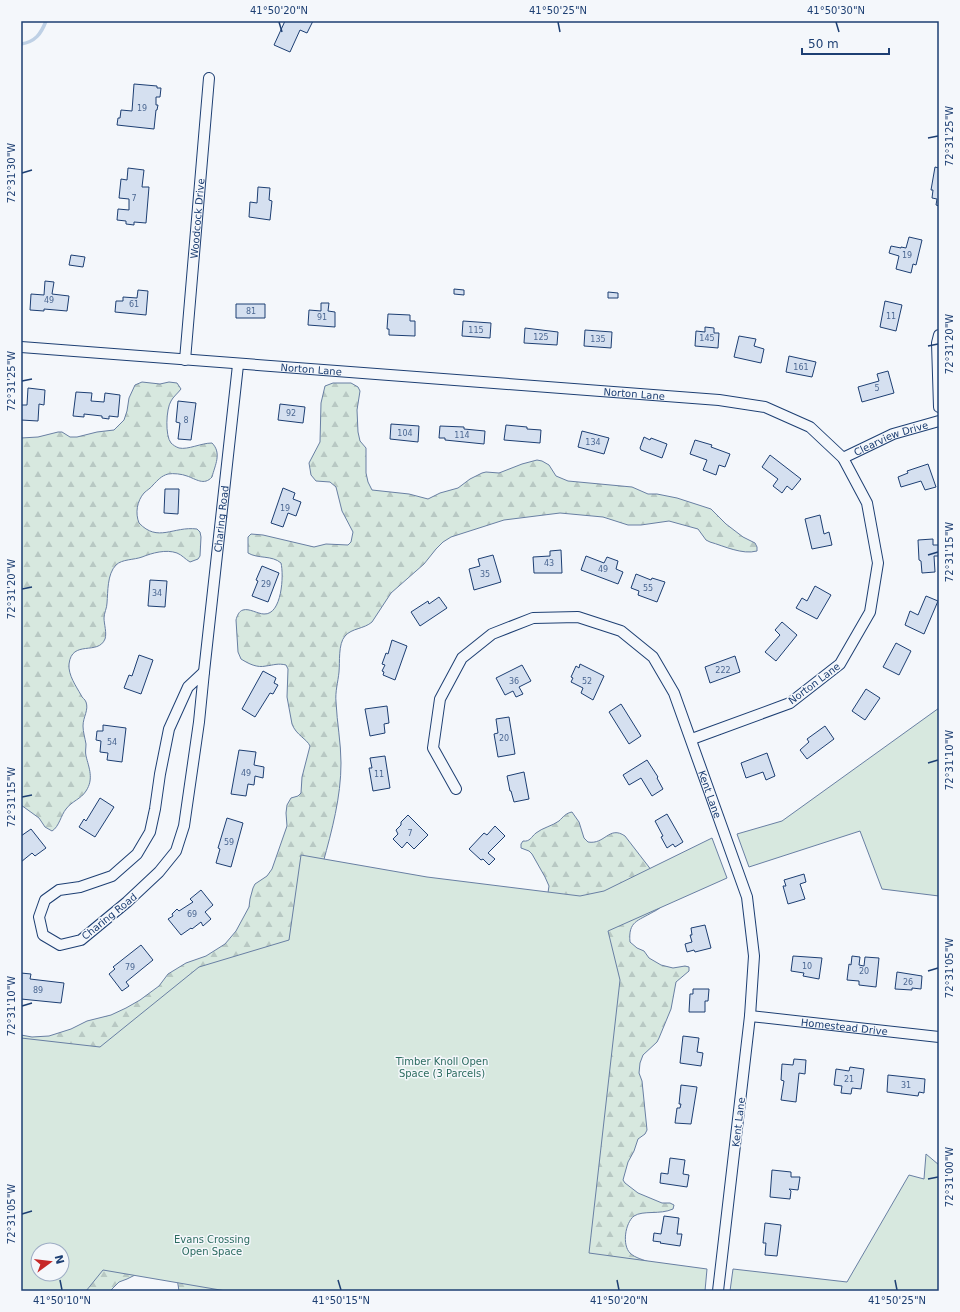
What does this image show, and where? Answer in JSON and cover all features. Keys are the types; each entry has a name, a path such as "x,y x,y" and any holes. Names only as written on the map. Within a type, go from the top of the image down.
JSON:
{"street":[{"name":"Woodcock Drive","path":"186,360 209,78"},
{"path":"939,335 937,342 939,407"},
{"name":"Norton Lane","path":"21,347 719,400 765,407 810,427 843,458 866,503 878,563 870,612 840,664 790,703 692,739"},
{"name":"Charing Road","path":"204,672 188,686 169,729 150,832 137,854 112,876 80,887 59,890 45,900 40,916 43,935 60,945 81,940 127,902 159,872 176,851 184,826 199,722 238,364"},
{"name":"Clearview Drive","path":"843,458 893,434 939,421"},
{"name":"Kent Lane","path":"456,789 433,748 440,699 462,658 492,634 533,618 578,616 621,631 653,657 674,693 692,739 748,897 754,956 750,1016 718,1291"},
{"name":"Homestead Drive","path":"750,1016 939,1037"}],"green space":[{"path":"142,382 160,384 169,382 177,383 181,389 172,400 168,410 167,429 169,440 172,444 178,448 183,448 212,443 217,451 216,464 212,477 209,480 200,481 180,474 168,474 160,478 144,493 137,507 139,523 146,529 153,532 159,533 197,529 200,532 201,537 200,556 198,559 190,562 177,553 168,551 159,552 121,562 113,569 109,578 107,605 104,616 106,634 105,639 102,644 97,647 75,652 71,656 69,664 73,680 87,705 83,728 90,782 84,794 66,809 56,827 52,831 45,827 39,818 21,805 21,438 38,437 58,432 62,432 70,437 77,437 114,430 124,420 129,398 135,385"},
{"name":"Evans Crossing Open Space","path":"333,383 351,383 358,387 360,391 357,410 358,432 360,441 366,448 366,473 372,490 409,494 428,499 440,493 458,488 470,479 482,473 499,473 537,460 549,465 556,476 568,481 632,487 648,494 657,494 677,498 711,509 726,524 743,537 755,543 757,547 757,551 751,552 733,550 706,540 698,529 669,521 641,525 628,525 603,517 560,513 504,520 451,537 443,542 424,564 391,593 372,622 348,633 341,644 336,698 341,755 341,776 330,838 323,863 547,899 549,886 532,854 521,848 523,841 529,840 538,831 556,823 566,814 572,812 579,822 584,838 588,842 599,841 615,833 620,833 625,836 652,871 666,903 657,910 635,922 631,930 630,942 637,948 644,951 649,958 661,965 673,968 685,966 689,967 689,971 676,982 671,1009 657,1042 643,1055 640,1063 639,1073 642,1081 647,1130 645,1134 638,1139 628,1162 623,1180 638,1193 662,1203 670,1203 674,1205 673,1209 668,1211 642,1213 634,1216 628,1224 625,1240 630,1253 634,1256 652,1263 703,1291 179,1291 177,1278 143,1271 119,1282 110,1291 21,1291 21,1035 32,1037 49,1036 71,1029 87,1021 111,1015 140,1000 159,986 168,974 186,963 206,956 225,944 236,931 249,907 255,884 267,876 272,869 287,826 287,805 291,798 298,796 301,793 302,777 310,746 296,731 292,724 287,697 288,669 286,665 281,664 256,666 241,659 238,652 236,620 239,613 243,610 264,614 270,613 275,608 278,601 282,585 281,563 273,559 248,553 248,537 251,534 263,535 314,547 326,544 348,545 351,542 353,532 342,511 336,487 330,482 316,481 311,475 309,463 320,442 321,403 325,386"},
{"path":"939,708 939,896 882,889 860,831 749,867 737,834 782,821"},
{"name":"Timber Knoll Open Space (3 Parcels)","path":"712,838 727,878 608,931 620,980 589,1253 707,1269 705,1291 226,1291 103,1270 86,1291 21,1291 21,1038 100,1047 199,967 289,940 301,855 427,877 580,896 604,891"},
{"path":"926,1154 939,1165 939,1291 730,1291 733,1269 847,1282 909,1175 924,1179"}],"building":[{"path":"285,21 313,21 307,33 300,30 290,52 274,45"},
{"path":"134,84 157,86 157,88 161,88 160,97 156,97 156,105 158,105 154,129 117,125 121,110 132,111"},
{"path":"935,167 939,168 939,206 936,205 937,199 932,198 933,190 931,190"},
{"path":"128,168 144,170 142,187 149,187 146,223 134,222 134,225 126,224 126,221 117,220 118,209 129,210 129,199 119,198 121,179 127,180"},
{"path":"258,187 270,188 269,200 272,201 270,220 249,217 250,202 257,203"},
{"path":"909,237 922,240 916,265 913,264 911,273 896,269 899,256 889,253 891,246 906,248"},
{"path":"71,255 85,257 83,267 69,265"},
{"path":"45,281 54,282 52,294 69,296 67,311 44,309 44,311 30,310 31,294 44,295"},
{"path":"454,289 464,290 464,295 454,294"},
{"path":"138,290 148,291 146,315 115,312 116,301 123,301 123,297 137,298"},
{"path":"608,292 618,293 618,298 608,298"},
{"path":"885,301 902,305 896,331 880,327"},
{"path":"321,303 329,303 328,311 335,312 335,327 308,325 309,310 321,311"},
{"path":"236,304 265,304 265,318 236,318"},
{"path":"388,314 410,315 410,321 415,321 415,336 389,335 389,329 387,329"},
{"path":"463,321 491,323 490,338 462,336"},
{"path":"705,327 714,328 714,333 719,333 718,348 695,346 696,331 705,332"},
{"path":"525,328 558,332 557,345 524,343"},
{"path":"585,330 612,332 611,348 584,346"},
{"path":"739,336 756,339 754,346 764,349 761,363 734,357"},
{"path":"789,356 816,362 812,377 786,372"},
{"path":"888,371 894,393 862,402 858,387 879,381 877,374"},
{"path":"28,388 45,390 44,405 39,404 38,421 21,420 21,405 27,405"},
{"path":"76,392 92,393 91,401 104,402 105,393 120,395 118,417 109,416 109,419 102,418 102,416 84,414 84,417 73,416"},
{"path":"178,401 196,403 191,440 178,439 180,423 176,422"},
{"path":"280,404 305,407 303,423 278,420"},
{"path":"391,424 419,426 418,442 390,439"},
{"path":"506,425 541,430 540,443 504,440"},
{"path":"440,426 464,427 464,429 485,431 484,444 439,438"},
{"path":"582,431 609,438 604,454 578,447"},
{"path":"644,437 667,444 662,458 641,450 640,448"},
{"path":"695,440 712,445 711,447 730,454 725,467 719,465 716,475 703,470 707,460 690,454"},
{"path":"770,455 801,479 792,490 787,486 782,493 773,486 778,479 762,467"},
{"path":"928,464 936,487 925,490 921,481 901,487 898,477 908,473 907,471"},
{"path":"283,488 295,493 293,499 301,502 296,516 288,513 283,527 271,523"},
{"path":"165,489 179,489 178,514 164,513"},
{"path":"820,515 824,534 829,532 832,545 812,549 805,519"},
{"path":"933,539 933,545 939,545 939,556 934,556 935,572 922,573 921,561 919,560 918,540"},
{"path":"561,550 562,573 534,573 533,557 550,556 550,551"},
{"path":"493,555 501,582 474,590 469,569 480,566 478,559"},
{"path":"586,556 604,563 607,557 618,561 616,569 623,572 618,584 581,570"},
{"path":"262,566 279,573 268,602 252,596 258,581 256,580"},
{"path":"636,574 651,580 652,578 665,582 657,602 638,595 639,591 631,588"},
{"path":"150,580 167,581 165,607 148,606"},
{"path":"815,586 831,595 817,619 796,608 802,598 807,601"},
{"path":"926,596 938,601 924,634 905,625 910,611 918,615"},
{"path":"439,597 447,608 420,626 411,612 428,601 429,604"},
{"path":"782,622 797,635 776,661 765,652 780,635 775,630"},
{"path":"392,640 407,646 395,680 383,675 384,672 382,671 385,665 382,664 386,653 388,654"},
{"path":"896,643 911,651 899,675 883,667"},
{"path":"139,655 153,660 141,694 124,688 129,675 132,676"},
{"path":"735,656 740,672 710,683 705,667"},
{"path":"580,664 604,676 593,700 581,693 583,688 571,682 573,678 571,677 576,666 579,668"},
{"path":"522,665 531,681 519,687 523,694 516,697 513,691 505,695 496,678"},
{"path":"263,671 276,678 274,683 278,685 273,694 270,693 255,717 242,709"},
{"path":"866,689 880,698 865,720 852,711"},
{"path":"621,704 641,736 629,744 609,712"},
{"path":"387,706 389,723 384,724 385,733 370,736 365,709"},
{"path":"509,717 515,754 498,757 494,734 498,733 496,719"},
{"path":"103,725 126,728 122,762 107,760 108,753 100,752 101,741 96,740 97,731 103,731"},
{"path":"825,726 834,739 807,759 800,750 809,742 807,739"},
{"path":"239,750 256,752 254,765 264,767 263,778 255,776 254,785 248,784 246,796 231,794"},
{"path":"767,753 775,776 766,780 763,772 746,778 741,763"},
{"path":"385,756 390,788 373,791 369,768 372,768 370,758"},
{"path":"647,760 658,777 657,778 663,789 652,796 641,778 629,785 623,775"},
{"path":"524,772 529,799 514,802 507,776"},
{"path":"100,798 114,807 95,837 79,827 84,819 86,821"},
{"path":"667,814 683,842 675,847 673,844 667,848 661,837 663,836 655,821"},
{"path":"408,815 428,835 414,849 407,842 402,848 393,839 398,834 396,830 401,825 401,822"},
{"path":"227,818 243,823 231,867 216,863 220,849 218,848"},
{"path":"495,826 505,836 488,853 495,859 489,865 469,849 484,833 487,835"},
{"path":"31,829 46,848 35,856 32,853 21,862 21,836"},
{"path":"804,874 806,882 800,884 805,899 788,904 783,886 786,886 784,880"},
{"path":"201,890 213,905 205,912 211,919 203,926 201,922 181,935 168,919 173,916 172,914 177,909 179,911 193,902 190,899"},
{"path":"705,925 711,948 695,952 694,950 687,952 685,944 692,942 690,935 692,935 691,928"},
{"path":"141,945 153,960 126,982 129,986 122,991 109,974 115,969 113,967"},
{"path":"793,956 822,958 819,979 803,976 804,973 791,971"},
{"path":"852,956 860,957 859,965 864,966 865,957 879,958 876,987 859,985 859,981 847,980 849,964 851,965"},
{"path":"897,972 922,976 921,989 895,989"},
{"path":"21,973 31,974 30,979 64,983 61,1003 21,999"},
{"path":"693,989 709,989 708,1001 705,1001 705,1012 689,1012 690,994 693,994"},
{"path":"683,1036 699,1038 697,1052 703,1053 701,1066 680,1063"},
{"path":"794,1059 806,1060 805,1074 799,1073 796,1102 781,1100 784,1081 781,1080 782,1064 793,1065"},
{"path":"850,1067 864,1069 861,1089 852,1088 851,1094 841,1093 842,1086 834,1085 836,1069 849,1071"},
{"path":"888,1075 925,1079 924,1093 919,1092 918,1096 887,1092"},
{"path":"681,1085 697,1087 691,1124 675,1123 677,1108 680,1108 681,1104 679,1104"},
{"path":"670,1158 685,1160 683,1174 689,1175 687,1187 660,1183 661,1173 668,1174"},
{"path":"772,1170 791,1172 791,1177 800,1177 798,1190 789,1189 791,1191 790,1199 770,1197"},
{"path":"664,1216 679,1218 677,1234 682,1234 680,1246 653,1241 654,1233 661,1234"},
{"path":"765,1223 781,1225 777,1256 765,1255 766,1243 763,1243"}],"waterway":[{"path":"21,44 37,37 46,21"}]}
